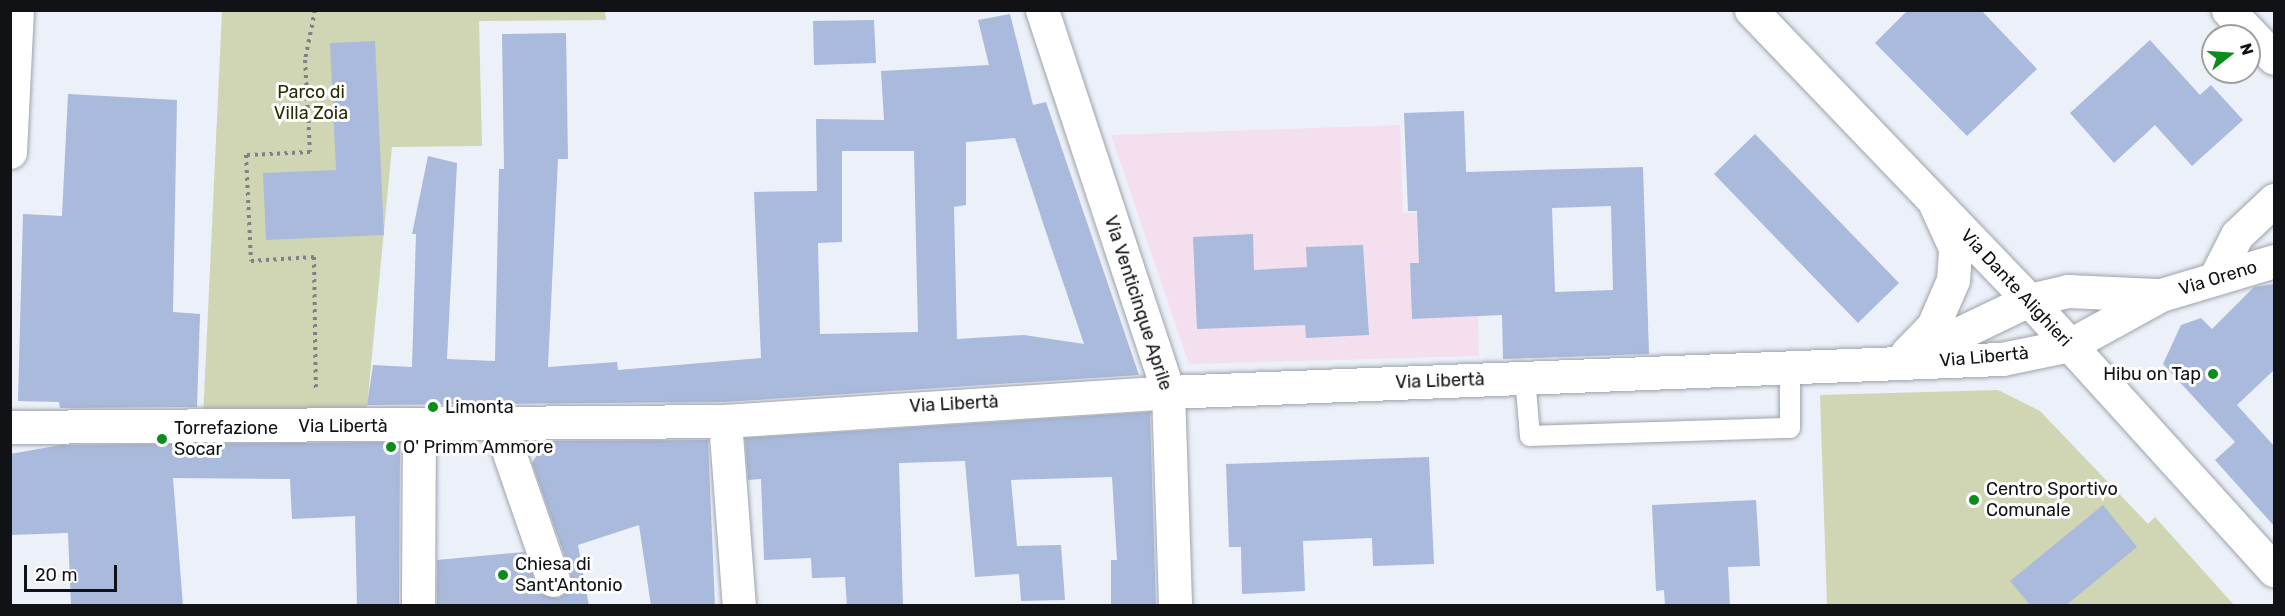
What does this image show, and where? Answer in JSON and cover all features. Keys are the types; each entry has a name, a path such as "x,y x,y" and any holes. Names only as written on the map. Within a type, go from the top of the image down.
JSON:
{"street":[{"path":"10,152 17,10"},
{"name":"Via Venticinque Aprile","path":"1042,10 1168,392 1175,606"},
{"name":"Via Dante Alighieri","path":"1751,10 2029,300 2274,570"},
{"path":"2228,10 2274,58"},
{"name":"Via Libertà","path":"1898,363 1933,326 1953,280 1955,248 1933,198"},
{"path":"2215,278 2237,235 2274,200"},
{"name":"Via Oreno","path":"2070,345 2161,295 2274,261"},
{"name":"Via Oreno","path":"2029,300 2068,291 2161,295"},
{"name":"Via Libertà","path":"1898,363 2029,300"},
{"name":"Via Libertà","path":"10,427 419,426 725,421 1168,392 2002,359 2070,345"},
{"path":"725,421 739,606"},
{"path":"499,424 553,580"},
{"path":"418,606 419,426"}],"lane":[{"path":"1525,377 1530,436 1790,428 1790,367"}],"path":[{"path":"315,10 305,60 310,152 246,155 250,261 314,257 316,426"}],"shaded area":[{"path":"1400,125 1403,213 1476,210 1479,356 1189,364 1111,135"}],"green space":[{"name":"Parco di Villa Zoia","path":"222,11 605,11 606,20 479,21 482,146 392,147 366,418 203,418"},
{"name":"Centro Sportivo Comunale","path":"1998,390 2040,411 2148,524 2155,517 2234,605 1827,605 1820,395"}],"building":[{"path":"1908,10 1981,10 2037,69 1967,136 1875,43"},
{"path":"1010,14 1033,105 1046,102 1139,375 724,402 367,405 373,365 412,367 416,234 412,234 428,156 457,163 447,359 495,361 499,169 504,169 502,34 566,33 568,159 558,159 548,367 617,362 618,370 761,358 754,192 817,191 816,119 884,120 881,71 989,65 978,20","holes":["1015,138 1047,235 1084,344 1024,335 957,339 954,207 966,205 966,142","842,151 914,151 918,332 820,334 818,243 842,242"]},
{"path":"874,20 876,63 814,65 813,21"},
{"path":"2150,40 2200,95 2211,85 2243,120 2192,166 2155,125 2114,163 2070,113"},
{"path":"375,41 384,235 266,240 263,173 336,170 330,43"},
{"path":"68,94 177,100 173,312 200,314 197,407 60,408 59,402 18,401 23,214 62,216"},
{"path":"1464,111 1466,172 1643,167 1649,354 1503,359 1502,315 1412,319 1410,263 1419,263 1417,211 1408,211 1404,113","holes":["1611,206 1613,290 1555,292 1552,208"]},
{"path":"1755,134 1899,283 1858,323 1714,174"},
{"path":"1253,234 1254,270 1307,267 1306,247 1363,245 1369,335 1306,338 1305,325 1197,329 1193,237"},
{"path":"2274,284 2274,370 2237,405 2274,446 2274,526 2215,460 2235,442 2163,364 2181,325 2201,318 2212,329 2254,287"},
{"path":"1150,412 1156,606 1111,606 1111,560 1117,560 1112,477 1011,480 1017,546 1061,545 1065,600 1021,601 1019,574 975,577 965,461 899,463 903,606 847,606 845,577 812,578 811,558 764,560 761,479 748,480 745,438"},
{"path":"708,440 715,606 651,606 639,525 578,545 589,606 437,606 437,560 524,552 540,594 559,598 567,592 571,574 532,463 545,441"},
{"path":"400,442 399,606 357,606 355,516 292,519 290,479 173,478 183,606 71,606 68,533 10,535 10,454 61,445"},
{"path":"1429,457 1434,564 1373,566 1372,538 1303,541 1305,591 1242,594 1241,547 1229,547 1226,464"},
{"path":"1756,500 1760,566 1728,567 1730,606 1665,606 1664,590 1656,591 1652,505"},
{"path":"2103,505 2137,547 2065,606 2031,606 2010,581"}],"place":[{"name":"Hibu on Tap","path":"2213,374"},
{"name":"Limonta","path":"433,407"},
{"name":"Torrefazione Socar","path":"162,439"},
{"name":"O' Primm Ammore","path":"391,447"},
{"name":"Centro Sportivo Comunale","path":"1974,500"},
{"name":"Chiesa di Sant'Antonio","path":"503,575"}]}
